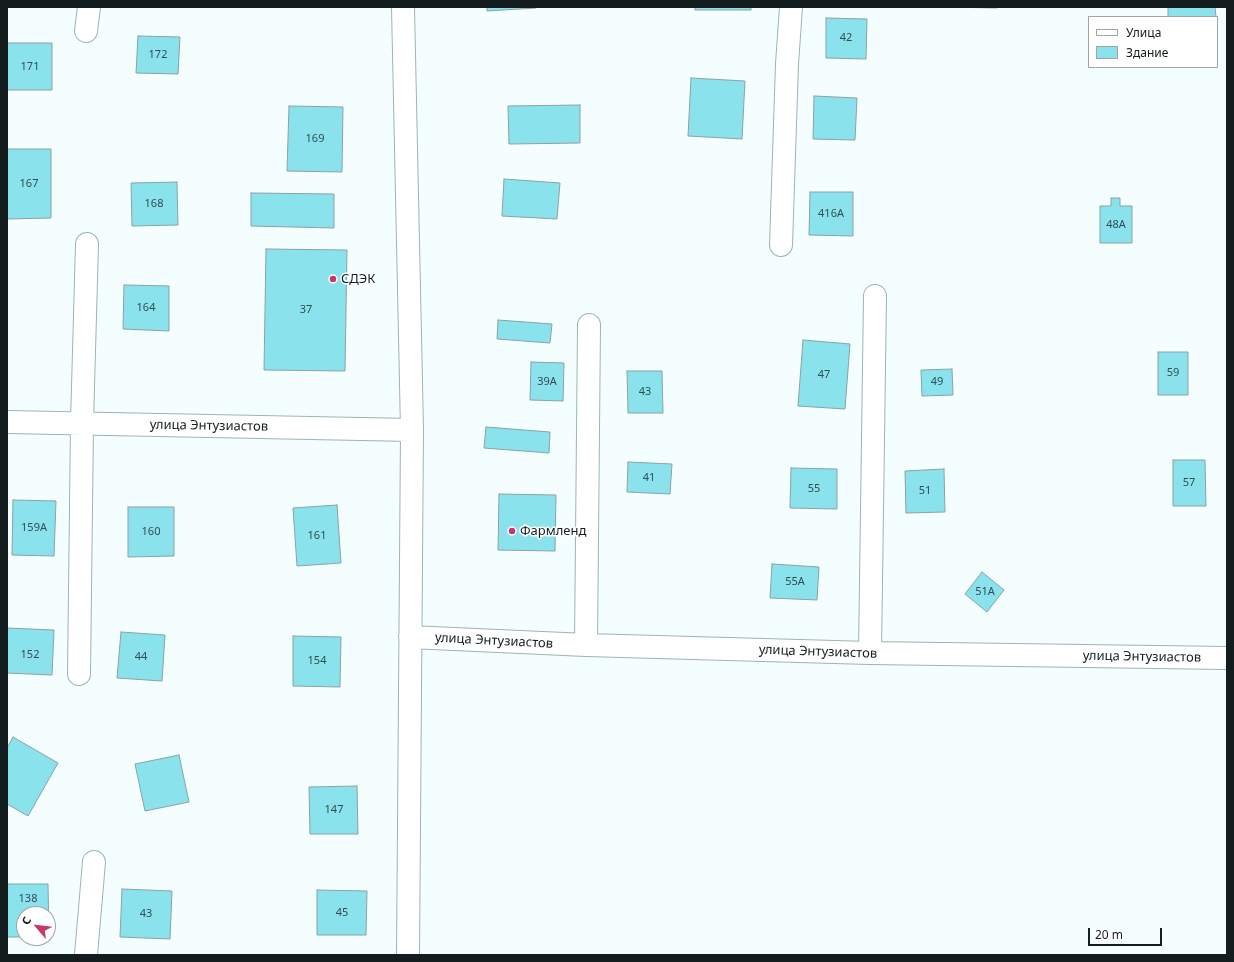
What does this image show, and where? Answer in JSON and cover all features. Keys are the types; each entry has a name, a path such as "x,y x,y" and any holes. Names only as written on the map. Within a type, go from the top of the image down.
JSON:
{"street":[{"path":"86,31 89,7"},
{"path":"403,7 412,430 408,955"},
{"path":"781,245 787,64 791,7"},
{"path":"79,674 82,423 87,244"},
{"path":"870,653 876,296"},
{"path":"586,645 589,325"},
{"name":"улица Энтузиастов","path":"7,422 412,430"},
{"name":"улица Энтузиастов","path":"410,637 586,645 870,653 1227,658"},
{"path":"86,955 94,862"}],"building":[{"path":"487,7 536,7 536,8 487,11"},
{"path":"695,7 751,7 751,10 695,10"},
{"path":"942,7 997,7 997,8"},
{"path":"1168,7 1215,7 1216,16 1168,16"},
{"path":"826,18 867,19 866,59 826,58"},
{"path":"138,36 180,37 178,74 136,73"},
{"path":"7,43 52,43 52,90 7,90"},
{"path":"691,78 745,81 742,139 688,136"},
{"path":"814,96 857,98 855,140 813,139"},
{"path":"580,105 580,143 509,144 508,106"},
{"path":"289,106 343,107 342,172 287,171"},
{"path":"7,149 51,149 51,218 7,219"},
{"path":"504,179 560,183 557,219 502,216"},
{"path":"177,182 178,225 132,226 131,183"},
{"path":"810,192 853,192 853,236 809,235"},
{"path":"251,193 334,194 334,228 251,226"},
{"path":"1111,198 1120,198 1120,206 1132,206 1132,243 1100,243 1100,206 1111,206"},
{"path":"266,249 347,250 345,371 264,370"},
{"path":"124,285 169,286 169,331 123,329"},
{"path":"498,320 552,324 550,343 497,339"},
{"path":"803,340 850,344 845,409 798,406"},
{"path":"1158,352 1188,352 1188,395 1158,395"},
{"path":"531,362 564,363 563,401 530,400"},
{"path":"952,369 953,395 922,396 921,370"},
{"path":"627,371 662,371 663,413 628,413"},
{"path":"486,427 550,432 549,453 484,448"},
{"path":"1173,460 1205,460 1206,506 1173,506"},
{"path":"628,462 672,464 670,494 627,492"},
{"path":"791,468 837,469 837,509 790,508"},
{"path":"944,469 945,512 906,513 905,471"},
{"path":"499,494 556,495 555,551 498,550"},
{"path":"13,500 56,501 54,556 12,555"},
{"path":"337,505 341,563 297,566 293,508"},
{"path":"128,507 174,507 174,556 128,557"},
{"path":"772,564 819,567 817,600 770,598"},
{"path":"982,572 1004,590 987,612 965,594"},
{"path":"7,628 54,630 52,675 7,673"},
{"path":"121,632 165,635 162,681 117,678"},
{"path":"293,636 341,637 340,687 293,686"},
{"path":"13,737 58,763 28,816 7,804 7,748"},
{"path":"179,755 189,802 145,811 135,764"},
{"path":"357,786 358,834 310,834 309,787"},
{"path":"7,884 48,884 48,906 16,906 16,937 7,937"},
{"path":"122,889 172,891 170,939 120,937"},
{"path":"317,890 367,891 366,935 317,935"}],"place":[{"name":"СДЭК","path":"333,279"},
{"name":"Фармленд","path":"512,531"}]}
